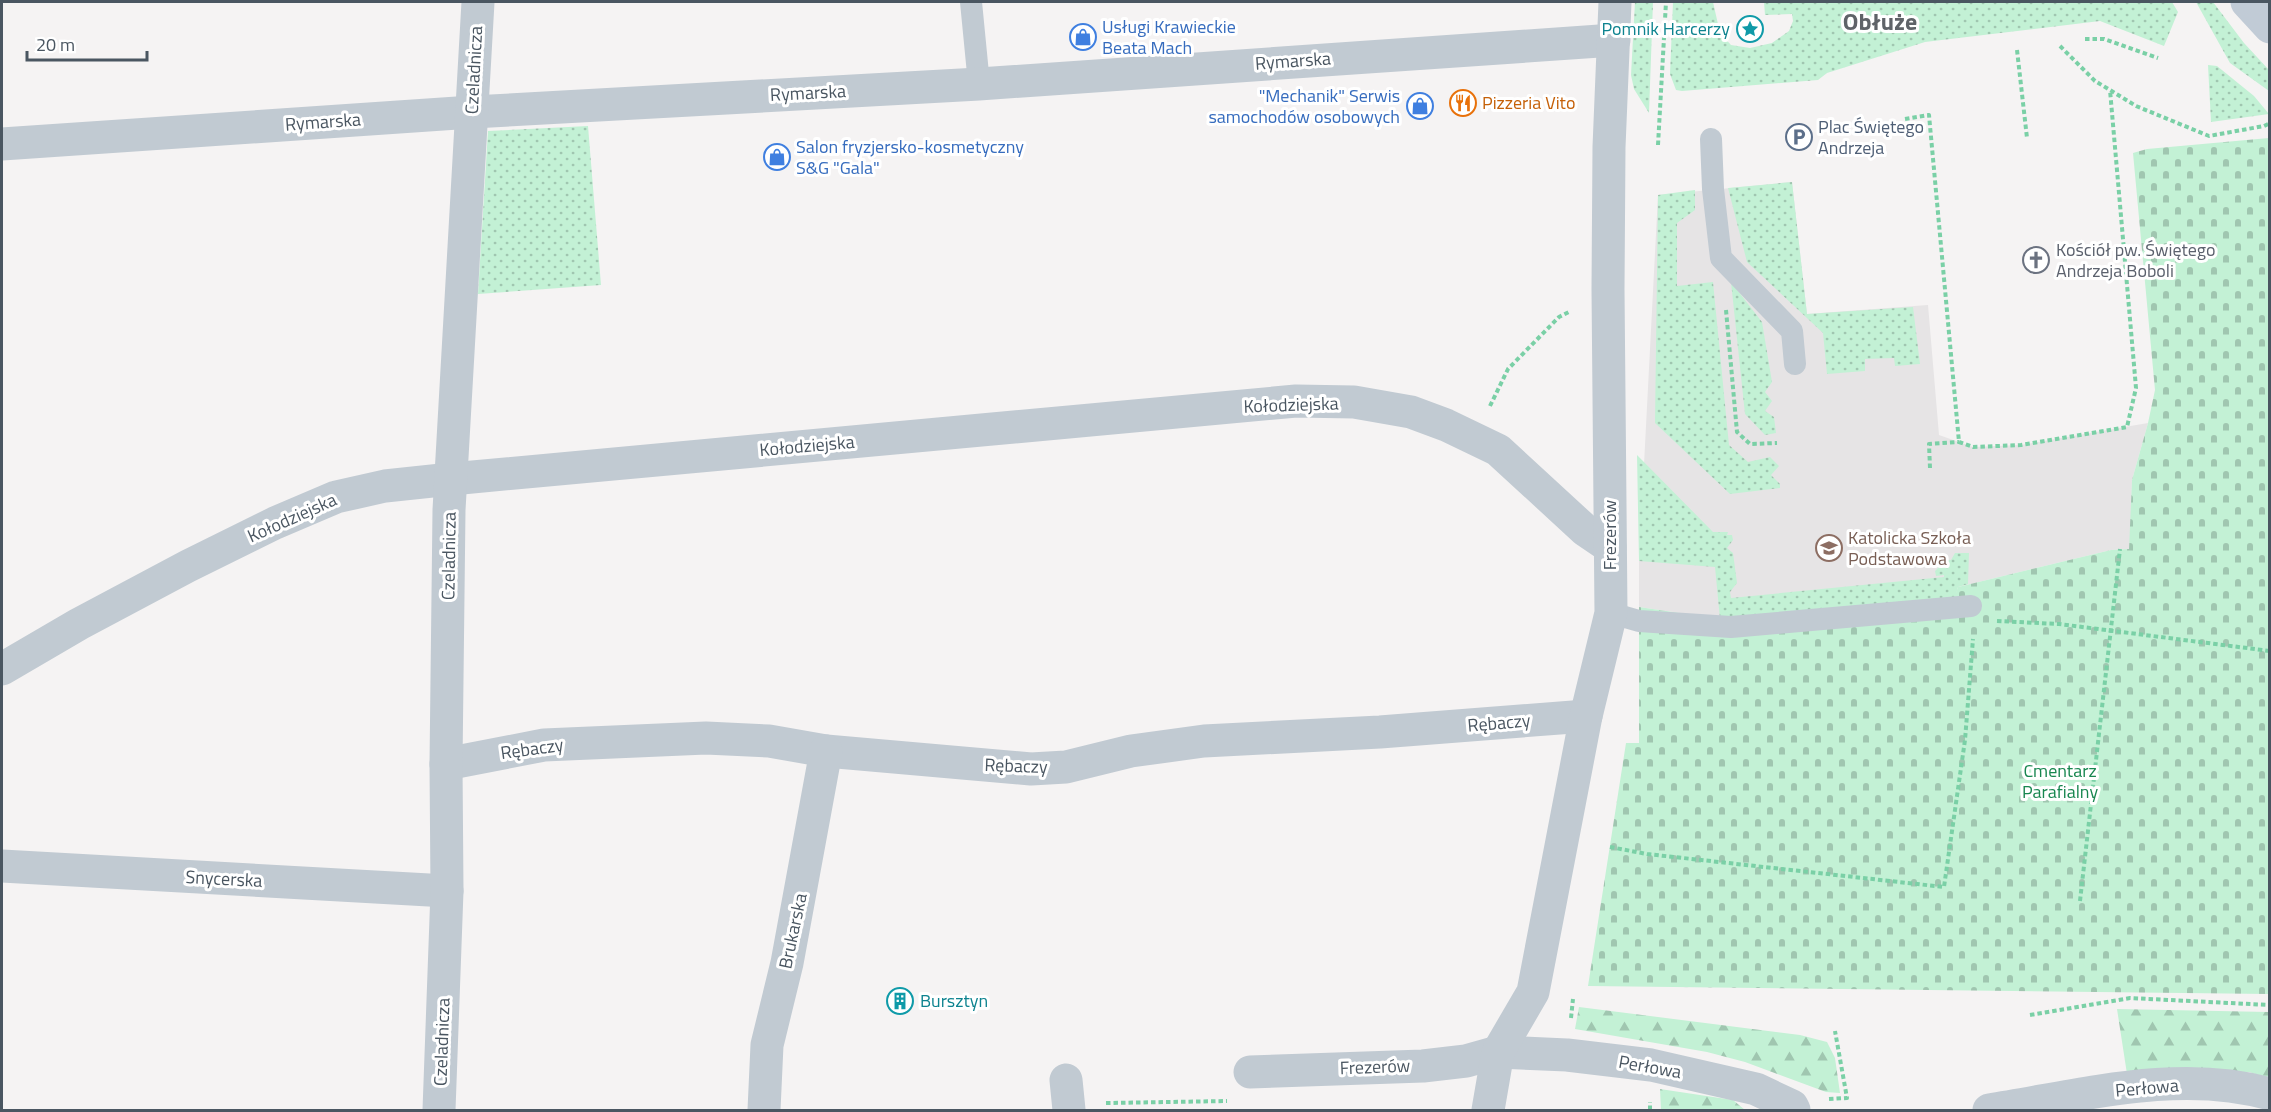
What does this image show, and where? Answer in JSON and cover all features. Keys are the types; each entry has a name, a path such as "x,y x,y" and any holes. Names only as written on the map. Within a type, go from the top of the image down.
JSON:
{"main road":[{"path":"2247,2 2270,27"}],"street":[{"name":"Czeladnicza","path":"439,1110 447,891 446,764 451,478 478,2"},
{"name":"Frezerów","path":"1488,1110 1498,1052 1533,992 1586,716 1611,613 1608,289 1609,147 1615,2"},
{"name":"Rymarska","path":"2,144 472,112 979,84 1614,40"},
{"name":"Kołodziejska","path":"2,669 79,624 275,523 336,497 385,486 451,478 1296,401 1354,402 1411,412 1464,434 1498,450 1585,530 1610,547"},
{"name":"Rębaczy","path":"446,764 544,745 706,738 769,741 826,751 1031,769 1066,767 1131,751 1204,741 1380,732 1586,716"},
{"name":"Brukarska","path":"764,1110 766,1045 787,963 826,751"},
{"name":"Snycerska","path":"2,866 447,891"},
{"name":"Frezerów","path":"1250,1072 1423,1066 1466,1061 1498,1052"},
{"name":"Perłowa","path":"1498,1052 1567,1055 1651,1065 1756,1089 1792,1106 1794,1110"},
{"name":"Perłowa","path":"1989,1110 2140,1086 2213,1083 2270,1094"}],"lane":[{"path":"971,2 979,84"},
{"path":"1711,139 1713,189 1721,258 1792,331 1795,364"},
{"path":"1611,613 1639,621 1731,627 1972,613"}],"path":[{"path":"1658,145 1666,2"},
{"path":"2085,39 2104,39 2158,58"},
{"path":"2060,46 2095,81 2136,106 2209,136 2270,123"},
{"path":"2017,50 2027,138"},
{"path":"1930,468 1929,444 1959,442 1973,447 2021,445 2127,427 2136,388 2110,90"},
{"path":"1905,119 1929,115 1959,442"},
{"path":"1721,258 1737,432 1750,444 1777,443"},
{"path":"1464,434 1489,409 1508,369 1560,317 1608,289"},
{"path":"2080,901 2120,549"},
{"path":"1610,846 1647,854 1944,887 1965,740 1974,630 1972,613 2270,651"},
{"path":"2030,1015 2130,998 2270,1005"},
{"path":"1835,1031 1847,1098"},
{"path":"1068,1098 1227,1101 1250,1072"}],"shaded area":[{"path":"1792,182 1807,314 1928,305 1939,435 1973,447 2021,445 2148,423 2132,480 2130,549 2111,550 1958,587 1720,619 1639,607 1639,561 1658,195"}],"green space":[{"path":"1635,2 1653,2 1649,113 1634,89 1631,75"},
{"path":"1673,2 1713,2 1720,33 1731,45 1750,48 1772,43 1789,31 1793,21 1792,14 1765,15 1764,2 2172,2 2178,12 2164,46 2100,21 1925,42 1827,73 1818,80 1682,91 1676,90 1670,74"},
{"path":"2196,2 2213,2 2244,43 2269,70 2269,91 2230,63"},
{"path":"2208,65 2217,66 2254,96 2269,114 2211,122"},
{"path":"588,126 601,285 478,294 488,131"},
{"name":"Cmentarz Parafialny","path":"2269,138 2269,994 1588,986 1626,743 1639,743 1639,607 1720,619 1954,599 1958,587 2111,550 2129,549 2132,480 2155,390 2133,153 2147,149"},
{"path":"1792,182 1807,314 1913,307 1920,364 1895,366 1894,358 1865,359 1865,371 1827,374 1823,333 1747,262 1728,188"},
{"path":"1695,190 1695,210 1677,223 1677,286 1713,282 1729,445 1748,462 1770,457 1779,466 1771,475 1780,484 1780,488 1730,494 1655,423 1658,195"},
{"path":"1731,282 1762,322 1772,382 1765,392 1772,401 1765,411 1774,417 1776,433 1765,435 1745,414"},
{"path":"1637,455 1713,532 1728,532 1727,535 1732,535 1733,540 1727,548 1733,553 1737,583 1730,592 1731,598 1944,577 1944,575 1936,576 1935,571 1942,564 1937,559 1951,560 1955,553 1969,553 1968,584 1958,587 1955,599 1720,619 1715,567 1639,561"},
{"path":"1579,1007 1800,1035 1827,1042 1835,1058 1840,1093 1826,1092 1745,1062 1707,1052 1575,1029"},
{"path":"2117,1009 2269,1012 2269,1078 2249,1072 2127,1074"},
{"path":"1660,1089 1733,1100 1745,1110 1661,1110"}],"place":[{"name":"Pomnik Harcerzy","path":"1750,29"},
{"name":"Usługi Krawieckie Beata Mach","path":"1083,37"},
{"name":"Pizzeria Vito","path":"1463,103"},
{"name":"\"Mechanik\" Serwis samochodów osobowych","path":"1420,106"},
{"name":"Plac Świętego Andrzeja","path":"1799,137"},
{"name":"Salon fryzjersko-kosmetyczny S&G \"Gala\"","path":"777,157"},
{"name":"Kościół pw. Świętego Andrzeja Boboli","path":"2036,260"},
{"name":"Katolicka Szkoła Podstawowa","path":"1829,548"},
{"name":"Bursztyn","path":"900,1001"}],"district":[{"name":"Obłuże","path":"1880,22"}]}
